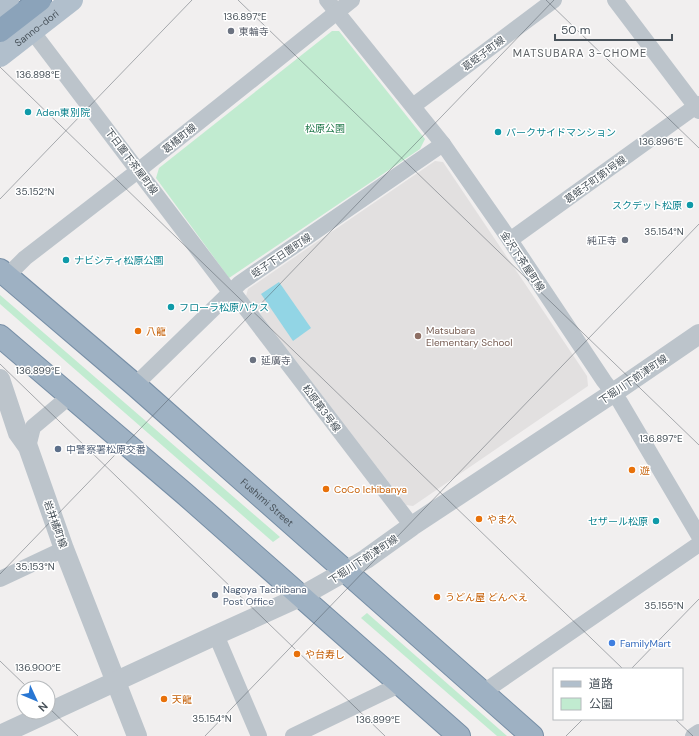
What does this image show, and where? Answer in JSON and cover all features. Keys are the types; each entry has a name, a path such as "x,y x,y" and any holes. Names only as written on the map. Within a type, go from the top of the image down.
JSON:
{"highway":[{"path":"9,18 40,0"},
{"name":"Fushimi Street","path":"4,273 135,385 532,736"},
{"path":"0,336 185,494 459,736"}],"main road":[{"name":"Sanno-dori","path":"0,56 9,18 72,0"}],"street":[{"name":"葛橘町線","path":"4,273 139,170 332,6 352,0"},
{"name":"葛蛭子町線","path":"413,106 554,0"},
{"path":"615,0 698,107"},
{"name":"金沢下茶屋町線","path":"332,6 443,144 510,240 620,402 699,536"},
{"name":"下日置下茶屋町線","path":"9,18 139,170 230,292"},
{"name":"葛蛭子町第1号線","path":"510,240 698,107"},
{"name":"蛭子下日置町線","path":"135,385 230,292 246,279 443,144"},
{"name":"松原第3号線","path":"230,292 242,303 412,526"},
{"name":"下堀川下前津町線","path":"0,735 216,634 300,597 346,571 699,334"},
{"name":"岩井橘町線","path":"0,379 18,434 28,447 64,548 137,736"},
{"path":"28,447 33,427 70,396"},
{"path":"482,693 699,544"},
{"path":"0,579 64,548"},
{"path":"216,634 259,736"},
{"path":"293,736 401,684"},
{"path":"693,736 699,732"}],"shaded area":[{"name":"Matsubara Elementary School","path":"435,161 443,162 587,376 588,386 413,506 406,505 246,296 248,289"}],"green space":[{"name":"松原公園","path":"332,31 339,31 425,139 420,149 229,278 156,178 159,168"},
{"path":"0,295 280,537 273,542 0,304"},
{"path":"367,613 507,736 497,736 361,618"}],"water":[{"path":"279,282 311,328 293,341 261,294"}],"place":[{"name":"東輪寺","path":"231,31"},
{"name":"Aden東別院","path":"28,112"},
{"name":"パークサイドマンション","path":"498,132"},
{"name":"スクデット松原","path":"690,205"},
{"name":"純正寺","path":"625,240"},
{"name":"ナビシティ松原公園","path":"66,260"},
{"name":"フローラ松原ハウス","path":"171,307"},
{"name":"八龍","path":"138,331"},
{"name":"Matsubara Elementary School","path":"418,336"},
{"name":"延廣寺","path":"253,360"},
{"name":"中警察署松原交番","path":"58,449"},
{"name":"遊","path":"632,470"},
{"name":"CoCo Ichibanya","path":"326,489"},
{"name":"やま久","path":"479,519"},
{"name":"セザール松原","path":"656,521"},
{"name":"Nagoya Tachibana Post Office","path":"215,595"},
{"name":"うどん屋 どんべえ","path":"437,597"},
{"name":"FamilyMart","path":"612,643"},
{"name":"や台寿し","path":"297,654"},
{"name":"天龍","path":"164,699"}],"district":[{"name":"MATSUBARA 3-CHOME","path":"580,53"}]}
